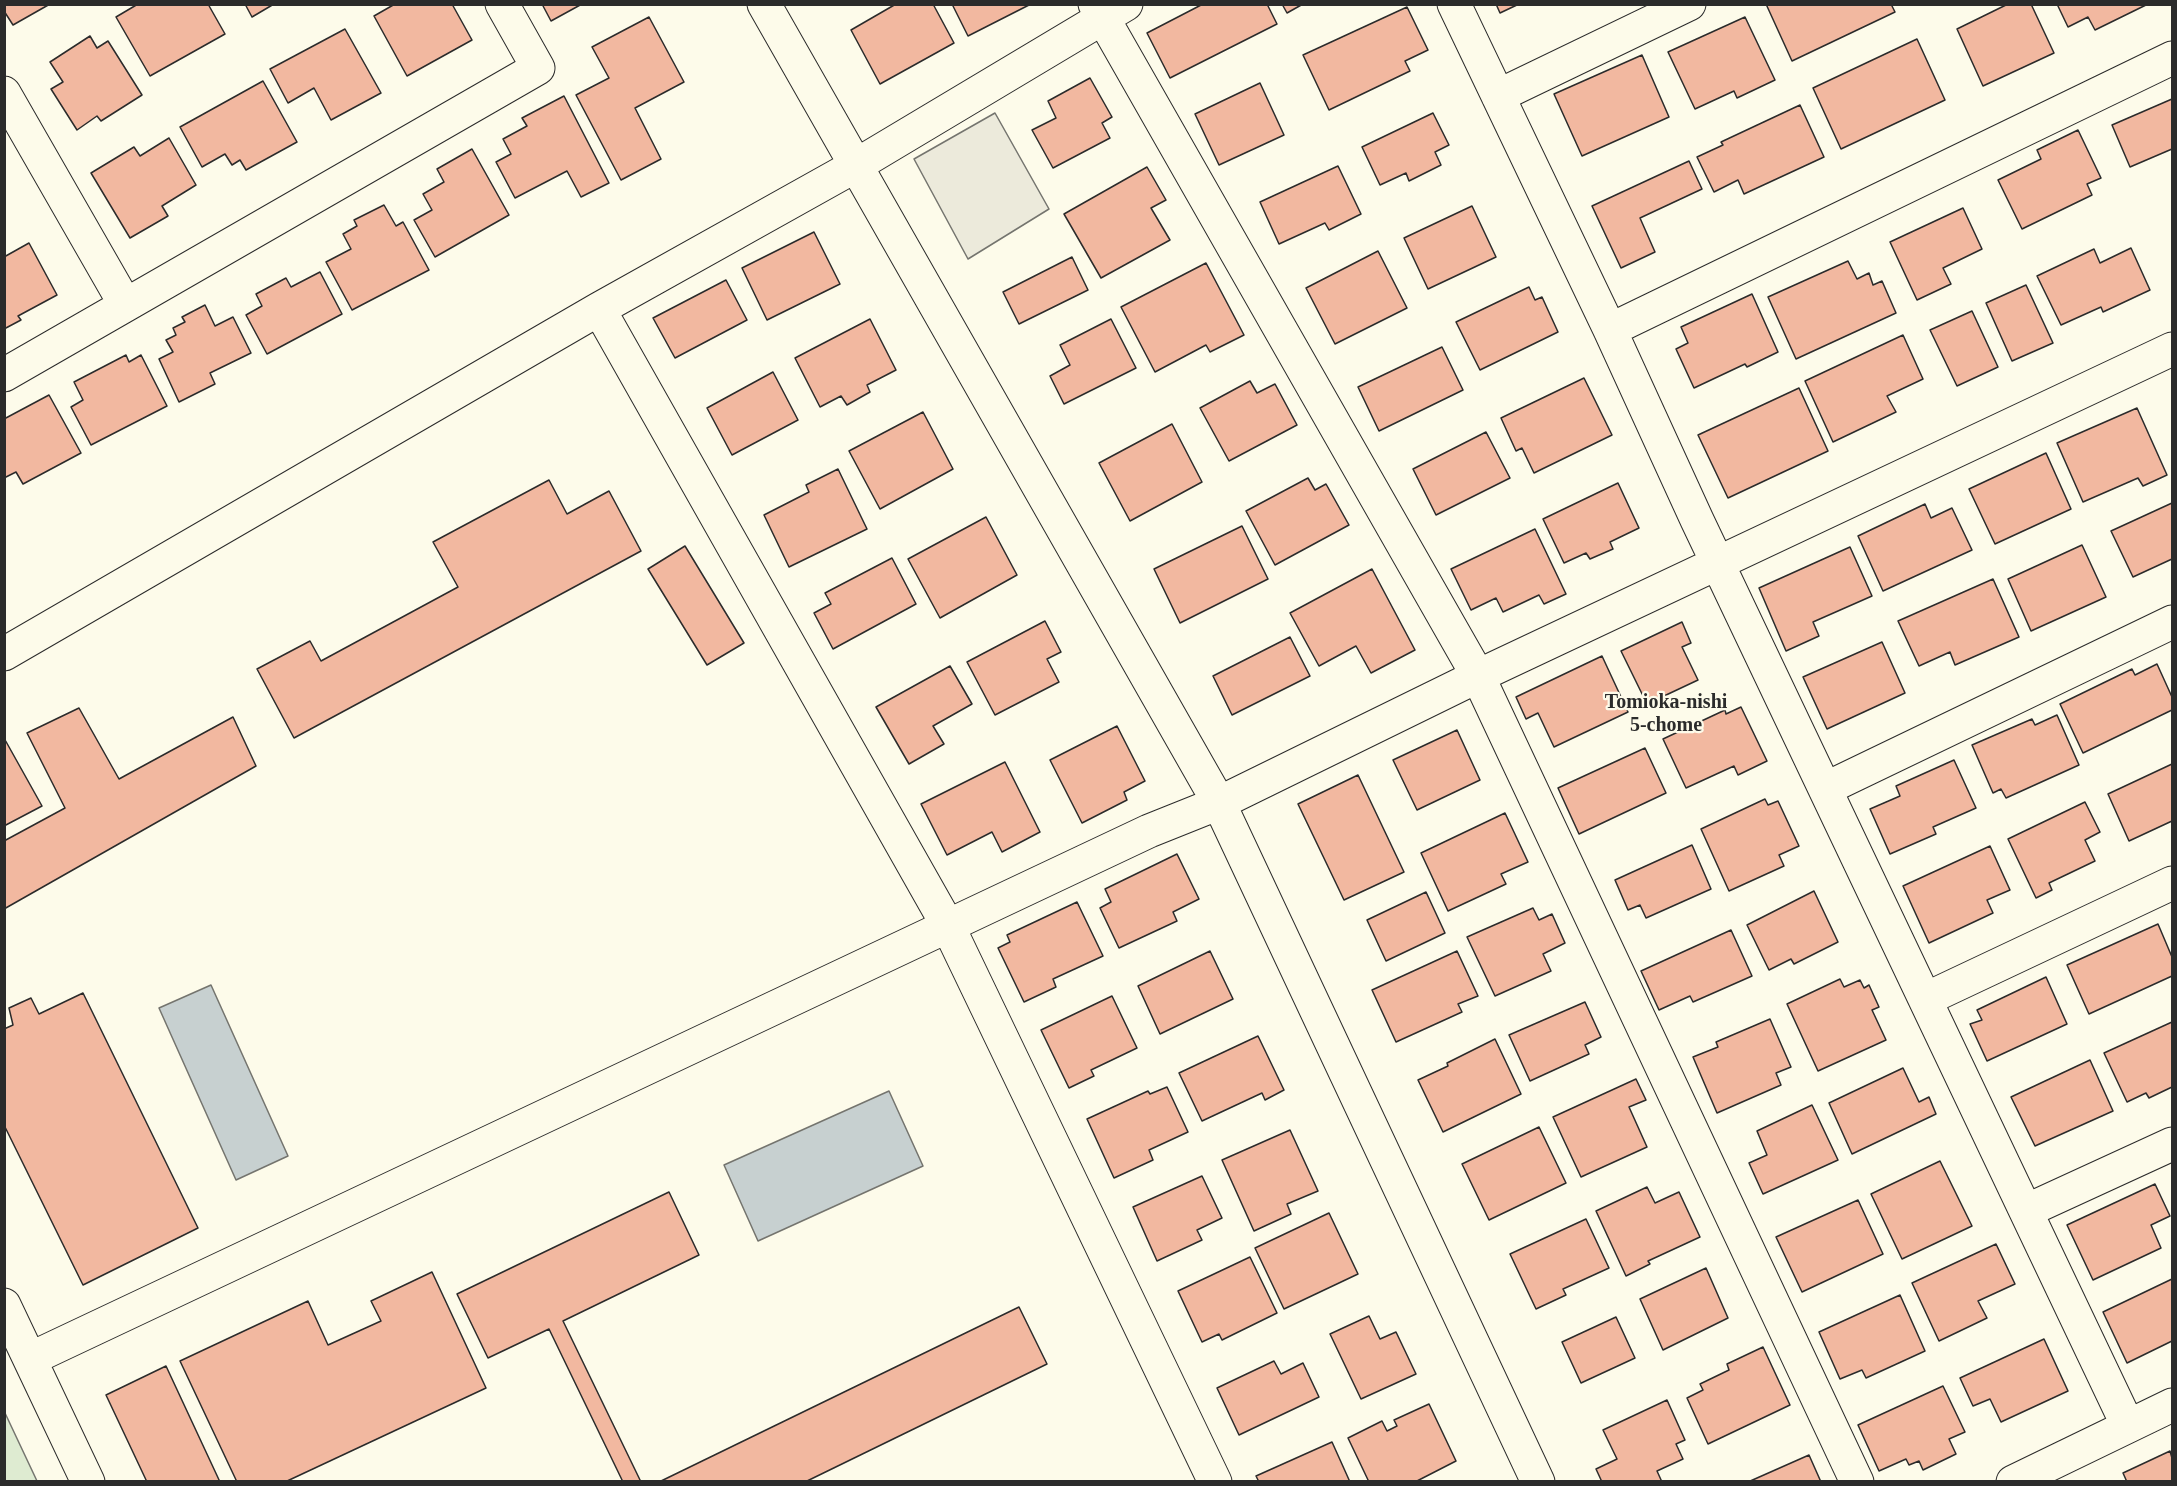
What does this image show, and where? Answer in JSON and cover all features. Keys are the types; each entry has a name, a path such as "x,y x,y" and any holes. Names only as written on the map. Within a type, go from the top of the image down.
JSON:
{"street":[{"path":"4,375 538,68 501,4"},
{"path":"764,4 1219,803 1538,1482"},
{"path":"1454,4 2128,1426"},
{"path":"1498,96 1689,4"},
{"path":"4,654 599,309 855,166 1108,9 1478,676 1857,1482"},
{"path":"1610,330 2172,58"},
{"path":"4,93 125,304"},
{"path":"599,309 948,926 1215,1482"},
{"path":"30,1359 1149,831 1219,803 1478,676 2172,349"},
{"path":"1825,789 2172,622"},
{"path":"1926,999 2172,883"},
{"path":"2026,1211 2172,1144"},
{"path":"4,1305 88,1482"},
{"path":"2013,1482 2172,1405"}],"green space":[{"path":"5,1413 37,1481 5,1481"}],"shaded area":[{"path":"995,113 1049,209 968,259 914,159"},
{"path":"211,985 288,1156 236,1180 159,1008"},
{"path":"889,1091 923,1166 758,1241 724,1165"}],"building":[{"path":"4,4 50,4 13,25 4,11"},
{"path":"138,4 208,4 225,34 150,76 116,17"},
{"path":"245,4 274,4 252,17"},
{"path":"395,4 452,4 472,40 407,76 374,16"},
{"path":"542,4 582,4 551,21"},
{"path":"896,4 933,4 954,43 880,84 851,30"},
{"path":"952,4 1029,4 1029,5 968,36"},
{"path":"1203,4 1267,4 1277,24 1170,78 1147,33"},
{"path":"1282,4 1303,4 1287,13"},
{"path":"1496,4 1519,4 1500,13"},
{"path":"1766,4 1891,4 1895,12 1792,61"},
{"path":"2008,4 2031,4 2054,53 1983,86 1957,29"},
{"path":"2057,4 2148,4 2095,30 2088,17 2068,27"},
{"path":"1407,7 1428,50 1405,61 1410,71 1329,110 1303,55"},
{"path":"649,17 684,82 635,108 661,159 621,180 576,95 609,78 592,47"},
{"path":"1745,17 1775,80 1737,98 1734,91 1695,109 1668,52"},
{"path":"345,29 381,93 331,120 314,88 288,103 270,69"},
{"path":"90,36 97,48 108,41 142,95 101,121 97,116 77,130 51,89 63,82 50,62"},
{"path":"1917,39 1945,100 1841,149 1813,88"},
{"path":"1642,55 1669,117 1582,156 1554,94"},
{"path":"1090,78 1112,117 1102,123 1110,138 1053,168 1032,130 1056,118 1048,101"},
{"path":"263,81 297,142 246,170 240,160 232,165 225,154 202,167 180,127"},
{"path":"1260,83 1284,135 1219,165 1195,114"},
{"path":"564,96 609,183 581,197 567,171 515,198 496,162 511,154 503,139 527,126 522,118"},
{"path":"2172,99 2172,149 2130,167 2112,125"},
{"path":"1800,105 1824,157 1744,194 1738,180 1714,192 1697,157 1723,145 1721,142"},
{"path":"1433,113 1449,145 1435,152 1441,165 1409,181 1406,173 1380,185 1362,147"},
{"path":"2078,130 2101,178 2087,184 2092,195 2022,229 1998,180 2041,159 2037,150"},
{"path":"169,138 196,185 162,206 168,216 130,238 91,173 134,147 140,156"},
{"path":"472,149 509,215 435,257 414,220 432,210 423,194 444,182 437,169"},
{"path":"1689,161 1702,189 1640,218 1655,252 1621,268 1592,206"},
{"path":"1338,166 1361,214 1329,230 1325,223 1279,244 1260,202"},
{"path":"1147,167 1166,200 1151,208 1170,240 1101,278 1064,214"},
{"path":"384,205 396,226 403,222 429,270 352,310 326,262 351,249 343,234 357,226 354,220"},
{"path":"1472,206 1496,257 1428,289 1404,238"},
{"path":"1963,208 1982,249 1943,268 1951,284 1917,300 1890,242"},
{"path":"814,232 840,284 767,320 742,268"},
{"path":"29,243 57,295 18,316 21,320 4,329 4,257"},
{"path":"2131,248 2150,290 2103,312 2101,307 2061,325 2037,276 2094,249 2100,263"},
{"path":"1378,251 1407,308 1335,344 1306,288"},
{"path":"1072,257 1088,290 1019,324 1003,292"},
{"path":"1848,261 1857,279 1869,273 1873,285 1882,281 1896,313 1796,359 1768,297"},
{"path":"1206,263 1244,335 1210,352 1206,345 1155,372 1121,307"},
{"path":"320,272 342,314 267,354 246,315 262,306 256,294 286,278 291,287"},
{"path":"726,280 747,320 675,358 653,318"},
{"path":"2026,285 2053,343 2012,361 1986,303"},
{"path":"1529,287 1535,300 1542,297 1558,332 1480,370 1456,322"},
{"path":"1752,294 1778,352 1747,367 1745,364 1694,388 1676,349 1688,343 1681,327"},
{"path":"205,305 215,326 233,317 251,353 210,373 215,384 179,402 159,359 173,352 166,340 176,335 173,328 185,322 182,317"},
{"path":"1972,311 1998,367 1957,386 1930,330"},
{"path":"870,319 896,370 867,385 870,392 847,405 841,396 820,407 795,358"},
{"path":"1111,319 1136,368 1064,404 1050,376 1070,365 1060,345"},
{"path":"1903,335 1923,379 1887,396 1896,412 1833,442 1805,381"},
{"path":"1442,347 1463,390 1379,431 1358,387"},
{"path":"126,355 129,362 141,355 167,406 91,445 71,407 83,400 74,382"},
{"path":"773,372 798,420 732,455 707,408"},
{"path":"1584,378 1612,435 1534,473 1522,448 1516,451 1501,418"},
{"path":"1250,381 1257,393 1275,384 1297,425 1229,461 1200,408"},
{"path":"1799,388 1828,451 1728,498 1698,435"},
{"path":"49,395 81,453 23,484 16,472 4,478 4,419"},
{"path":"2137,408 2167,475 2143,486 2138,478 2083,502 2057,443"},
{"path":"923,412 953,469 880,509 849,451"},
{"path":"1172,424 1202,482 1130,521 1099,463"},
{"path":"1486,432 1510,478 1436,515 1413,469"},
{"path":"2046,453 2071,509 1995,544 1969,489"},
{"path":"838,469 867,529 789,567 764,515 809,492 806,485"},
{"path":"1308,478 1315,490 1326,484 1349,525 1275,565 1246,511"},
{"path":"549,480 567,514 609,491 641,551 294,738 257,669 310,641 321,661 458,587 433,542"},
{"path":"1618,483 1639,528 1610,542 1613,549 1590,559 1586,553 1564,563 1543,519"},
{"path":"2172,503 2172,559 2133,577 2111,531"},
{"path":"1925,504 1931,518 1952,508 1972,550 1883,591 1858,536"},
{"path":"986,517 1017,575 940,618 908,559"},
{"path":"1242,526 1268,579 1180,623 1154,569"},
{"path":"1535,529 1566,594 1544,604 1539,595 1503,612 1496,598 1471,610 1451,569"},
{"path":"2082,545 2106,597 2031,631 2008,579"},
{"path":"685,546 744,643 707,665 648,569"},
{"path":"1850,547 1872,596 1813,622 1819,636 1786,651 1759,588"},
{"path":"892,558 916,604 833,649 814,613 831,604 825,593"},
{"path":"1372,569 1415,650 1371,673 1356,646 1319,666 1290,613"},
{"path":"1993,579 2019,637 1955,665 1950,652 1919,666 1898,621"},
{"path":"1045,621 1061,652 1047,659 1059,682 995,715 967,662"},
{"path":"1682,622 1691,643 1682,647 1698,680 1647,704 1621,651"},
{"path":"1290,637 1310,676 1232,715 1213,676"},
{"path":"1882,642 1905,693 1827,729 1803,677"},
{"path":"1602,656 1628,712 1554,747 1538,713 1526,719 1516,697"},
{"path":"2157,664 2172,697 2172,710 2083,753 2060,704 2132,669 2135,675"},
{"path":"950,666 972,704 933,726 944,744 909,764 876,707"},
{"path":"1741,707 1767,761 1738,775 1734,766 1686,788 1663,739 1725,710 1726,714"},
{"path":"79,708 119,779 233,717 256,766 4,909 4,841 65,808 27,733"},
{"path":"2057,715 2079,765 2006,798 2001,789 1993,793 1972,745 2032,719 2035,725"},
{"path":"1117,726 1145,781 1124,792 1127,800 1082,823 1050,760"},
{"path":"1457,730 1480,780 1417,810 1393,760"},
{"path":"4,738 42,806 4,826"},
{"path":"1645,748 1666,793 1579,834 1558,788"},
{"path":"1954,760 1976,808 1933,827 1936,834 1890,854 1870,809 1900,796 1896,786"},
{"path":"1005,762 1040,832 1002,852 992,832 947,855 921,804"},
{"path":"2172,764 2172,821 2129,841 2108,794"},
{"path":"1358,775 1404,872 1344,900 1298,804"},
{"path":"1765,799 1768,805 1778,801 1799,846 1779,855 1784,866 1729,891 1701,829"},
{"path":"2085,802 2100,832 2085,840 2095,861 2049,883 2052,890 2036,898 2008,839"},
{"path":"1505,813 1528,862 1501,874 1506,884 1448,911 1421,853"},
{"path":"1692,845 1711,889 1646,918 1640,905 1628,910 1615,880"},
{"path":"1990,846 2010,890 1987,900 1993,913 1929,943 1903,886"},
{"path":"1177,854 1199,899 1173,912 1177,921 1119,948 1100,908 1111,902 1105,889"},
{"path":"1814,891 1838,942 1794,964 1791,959 1769,970 1747,925"},
{"path":"1426,892 1445,933 1386,961 1367,920"},
{"path":"1077,902 1103,956 1053,979 1056,987 1024,1002 998,948 1010,942 1007,935"},
{"path":"1533,908 1539,920 1552,914 1565,943 1543,954 1551,971 1495,996 1467,937"},
{"path":"2158,924 2172,957 2172,976 2089,1014 2067,965"},
{"path":"1731,930 1752,976 1693,1002 1690,996 1659,1010 1641,971"},
{"path":"1210,951 1233,999 1160,1034 1138,986"},
{"path":"1457,951 1478,996 1458,1004 1462,1012 1396,1042 1372,990"},
{"path":"2046,977 2067,1024 1987,1061 1970,1024 1982,1020 1977,1010"},
{"path":"1840,979 1844,987 1860,980 1864,988 1869,985 1879,1007 1872,1010 1886,1040 1818,1071 1787,1004"},
{"path":"83,993 198,1228 83,1285 4,1125 4,1029 13,1025 9,1008 31,998 39,1014"},
{"path":"1112,996 1137,1048 1091,1070 1094,1076 1069,1088 1041,1030"},
{"path":"1585,1002 1601,1037 1585,1045 1589,1054 1530,1081 1509,1035"},
{"path":"1770,1019 1791,1067 1776,1073 1781,1085 1717,1113 1693,1057 1718,1047 1716,1042"},
{"path":"2172,1022 2172,1087 2149,1098 2146,1093 2127,1102 2104,1053"},
{"path":"1258,1036 1284,1090 1265,1100 1262,1093 1202,1121 1179,1073"},
{"path":"1495,1039 1521,1094 1443,1132 1418,1080"},
{"path":"2090,1060 2113,1111 2035,1146 2011,1097"},
{"path":"1903,1068 1919,1102 1929,1097 1936,1114 1852,1154 1829,1103"},
{"path":"1636,1079 1646,1100 1629,1107 1647,1147 1581,1177 1553,1117"},
{"path":"1167,1087 1188,1132 1149,1150 1153,1160 1114,1178 1087,1119 1148,1091 1150,1094"},
{"path":"1812,1105 1838,1160 1763,1194 1749,1163 1767,1155 1757,1131"},
{"path":"1539,1127 1566,1183 1489,1220 1462,1164"},
{"path":"1290,1130 1318,1191 1287,1204 1291,1214 1254,1231 1222,1160"},
{"path":"1940,1161 1972,1226 1902,1259 1871,1194"},
{"path":"1202,1176 1222,1218 1197,1230 1202,1240 1157,1261 1133,1207"},
{"path":"2155,1184 2170,1216 2151,1225 2161,1248 2093,1280 2067,1225"},
{"path":"1647,1187 1655,1203 1679,1192 1700,1237 1648,1261 1650,1264 1626,1276 1596,1211"},
{"path":"669,1192 699,1255 563,1321 641,1482 623,1482 549,1329 488,1358 457,1294"},
{"path":"1858,1200 1883,1254 1802,1292 1776,1237"},
{"path":"1329,1213 1358,1274 1284,1309 1255,1248"},
{"path":"1586,1219 1609,1268 1563,1289 1566,1295 1536,1309 1510,1254"},
{"path":"1996,1244 2015,1284 1978,1301 1987,1318 1939,1341 1912,1283"},
{"path":"1250,1257 1277,1313 1222,1340 1219,1334 1202,1342 1178,1291"},
{"path":"1706,1268 1728,1318 1663,1350 1640,1299"},
{"path":"432,1272 486,1388 285,1482 237,1482 180,1361 308,1301 328,1345 381,1321 371,1301"},
{"path":"2172,1279 2172,1341 2127,1363 2103,1312"},
{"path":"1900,1295 1925,1351 1866,1378 1862,1370 1840,1379 1819,1332"},
{"path":"1019,1307 1047,1364 805,1482 659,1482"},
{"path":"1369,1316 1380,1339 1396,1332 1416,1374 1361,1399 1330,1334"},
{"path":"1616,1317 1635,1358 1581,1383 1562,1342"},
{"path":"2044,1339 2068,1391 2001,1422 1990,1399 1973,1406 1960,1378"},
{"path":"1763,1347 1790,1405 1708,1444 1687,1398 1703,1390 1700,1384 1729,1370 1727,1364"},
{"path":"1274,1361 1281,1374 1303,1363 1319,1397 1239,1435 1217,1388"},
{"path":"166,1366 220,1482 147,1482 106,1395"},
{"path":"1943,1386 1965,1432 1949,1439 1956,1454 1923,1470 1919,1461 1909,1465 1906,1459 1879,1471 1858,1425"},
{"path":"1667,1400 1685,1440 1676,1444 1683,1459 1657,1471 1662,1482 1602,1482 1596,1469 1617,1459 1603,1430"},
{"path":"1429,1404 1456,1461 1415,1482 1369,1482 1348,1438 1382,1421 1387,1431 1397,1426 1394,1420"},
{"path":"1332,1442 1350,1482 1259,1482 1256,1476"},
{"path":"2170,1451 2172,1482 2127,1482 2123,1473"},
{"path":"1809,1455 1821,1482 1748,1482"}],"district":[{"name":"Tomioka-nishi 5-chome","path":"1666,714"}]}
